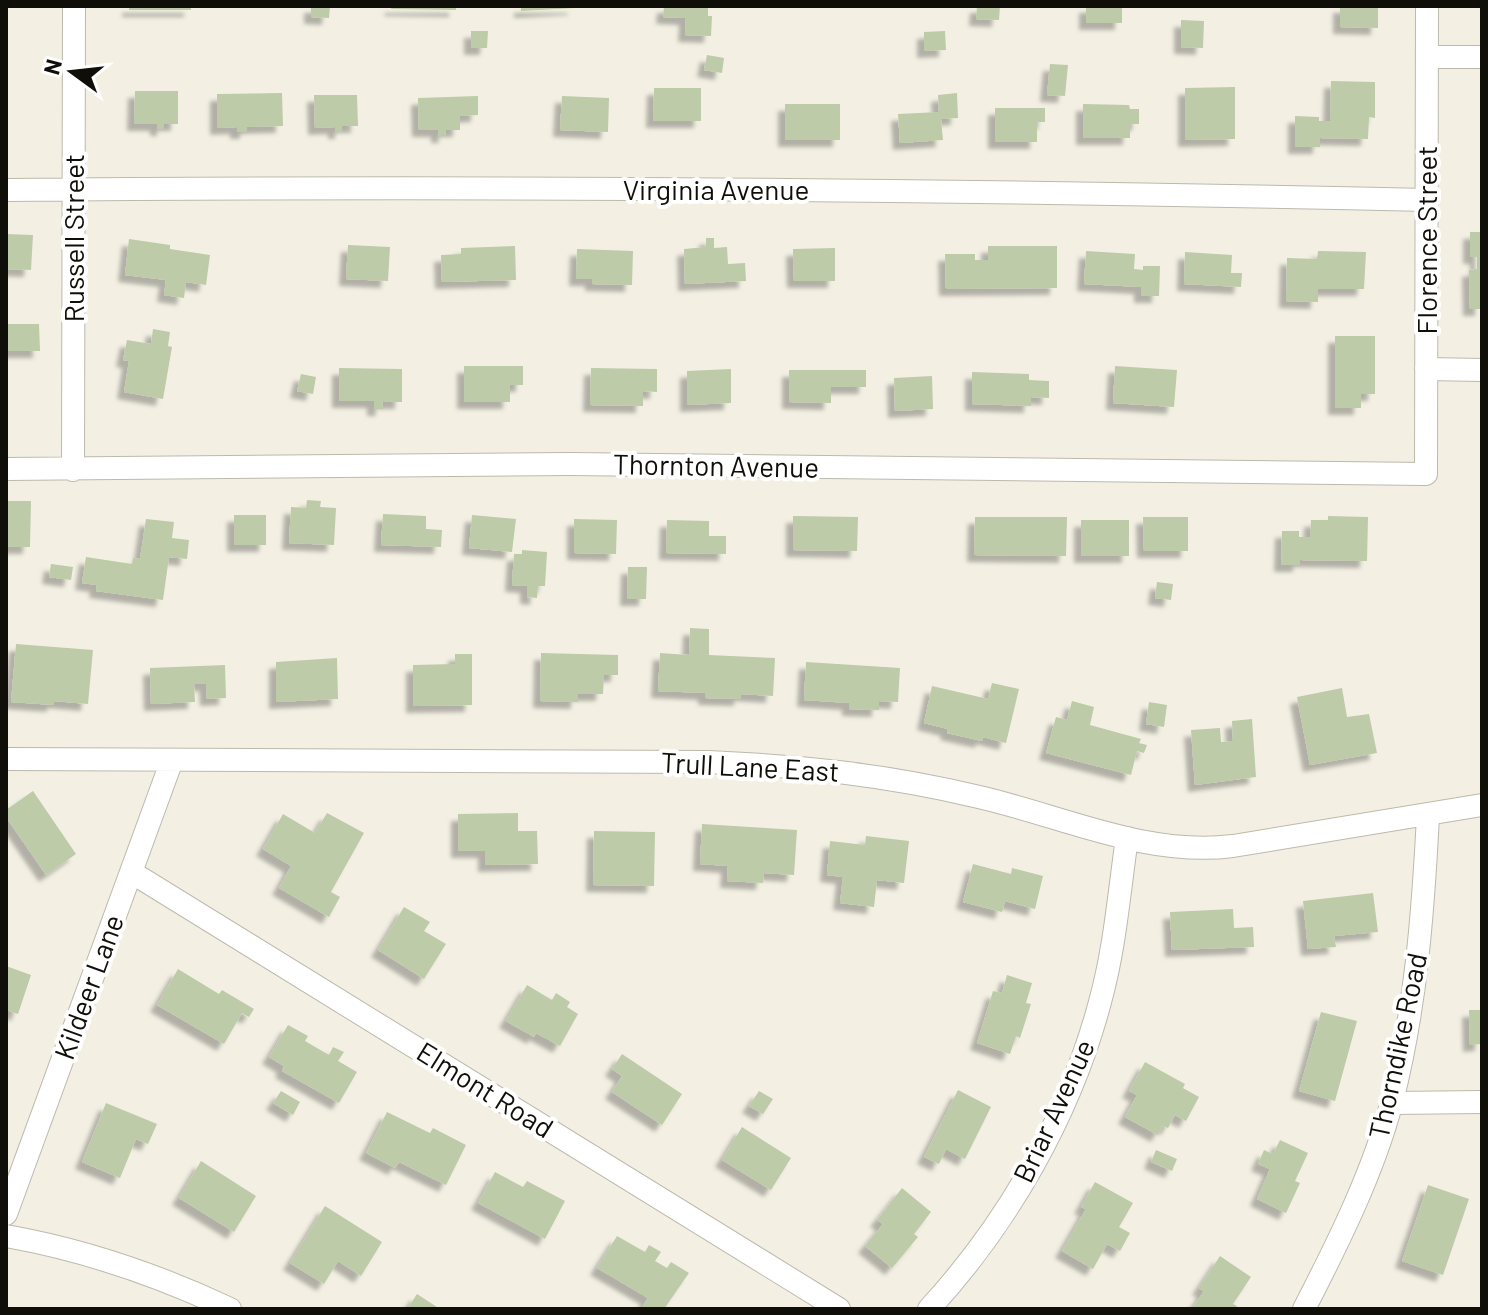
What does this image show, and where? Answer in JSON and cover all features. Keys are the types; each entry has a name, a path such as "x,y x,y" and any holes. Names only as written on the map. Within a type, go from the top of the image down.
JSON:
{"street":[{"name":"Russell Street","path":"73,470 74,6"},
{"name":"Florence Street","path":"1426,474 1427,6"},
{"path":"1427,57 1482,57"},
{"name":"Virginia Avenue","path":"6,190 418,187 1117,193 1427,200"},
{"path":"1426,369 1482,370"},
{"name":"Thornton Avenue","path":"6,469 570,464 1426,474"},
{"name":"Trull Lane East","path":"6,759 708,762 811,767 869,774 978,796 1127,838 1171,847 1213,849 1482,805"},
{"name":"Kildeer Lane","path":"6,1214 172,760"},
{"name":"Thorndike Road","path":"1304,1309 1363,1182 1392,1103 1419,958 1428,816"},
{"name":"Briar Avenue","path":"929,1309 976,1255 1000,1220 1071,1087 1088,1044 1110,961 1127,838"},
{"name":"Elmont Road","path":"131,872 839,1309"},
{"path":"1392,1103 1482,1102"},
{"path":"6,1236 132,1267 230,1309"}],"building":[{"path":"129,6 191,6 191,10 129,10"},
{"path":"311,6 330,6 329,18 311,17"},
{"path":"392,6 456,6 456,10 391,9"},
{"path":"521,6 575,6 575,8 521,11"},
{"path":"664,6 708,6 708,16 712,16 711,36 685,35 686,18 663,17"},
{"path":"977,6 1000,6 999,20 976,19"},
{"path":"1086,6 1122,6 1122,23 1086,23"},
{"path":"1340,6 1378,6 1378,28 1340,27"},
{"path":"1181,20 1204,21 1203,48 1181,47"},
{"path":"471,31 488,31 487,48 471,48"},
{"path":"945,31 946,50 924,51 924,32"},
{"path":"707,55 724,58 722,73 704,70"},
{"path":"1050,64 1068,65 1065,96 1047,95"},
{"path":"1331,81 1375,82 1375,118 1369,117 1368,139 1320,138 1320,147 1295,147 1295,116 1319,117 1319,121 1330,121"},
{"path":"1235,87 1235,139 1185,140 1185,88"},
{"path":"654,88 701,88 701,121 653,121"},
{"path":"135,91 178,91 178,124 164,124 164,129 157,129 157,124 134,124"},
{"path":"282,93 283,126 247,127 247,132 237,132 237,127 217,128 217,94"},
{"path":"957,93 958,118 941,119 943,140 900,143 898,114 939,112 938,95"},
{"path":"314,95 357,95 358,126 342,126 342,132 335,132 335,127 315,128"},
{"path":"478,96 478,115 460,116 460,130 445,130 446,136 438,136 438,130 419,130 418,98"},
{"path":"562,96 609,98 608,132 560,130"},
{"path":"785,104 840,104 840,140 785,140"},
{"path":"1083,104 1129,105 1130,109 1139,109 1139,124 1130,124 1130,138 1083,138"},
{"path":"995,108 1045,108 1045,122 1037,122 1037,142 995,142"},
{"path":"1470,232 1482,232 1482,309 1470,309 1469,270 1477,269 1477,257 1470,257"},
{"path":"6,234 33,235 31,270 6,269"},
{"path":"706,238 714,238 714,248 727,247 728,264 745,263 746,281 685,284 684,249 706,247"},
{"path":"129,239 210,255 206,285 186,282 184,298 164,295 166,280 125,275"},
{"path":"348,245 390,247 388,281 346,279"},
{"path":"515,246 516,280 442,282 441,255 461,254 461,248"},
{"path":"988,246 1057,246 1057,288 946,289 945,254 975,254 975,260 988,260"},
{"path":"835,248 835,281 794,281 793,249"},
{"path":"577,249 633,251 632,285 592,284 592,279 576,279"},
{"path":"1086,251 1135,254 1134,269 1160,266 1159,296 1141,296 1141,287 1084,284"},
{"path":"1318,251 1366,252 1364,289 1318,289 1318,302 1286,301 1287,258 1317,259"},
{"path":"1185,252 1232,255 1231,273 1242,273 1241,287 1184,284"},
{"path":"6,324 39,324 40,351 6,351"},
{"path":"153,329 170,332 168,346 172,347 163,399 124,392 129,361 123,360 127,340 151,344"},
{"path":"1335,336 1375,336 1375,394 1361,394 1361,408 1335,408"},
{"path":"464,366 523,366 523,385 510,385 510,402 464,402"},
{"path":"1115,366 1177,370 1174,407 1113,403"},
{"path":"339,368 402,369 402,402 382,402 383,409 374,409 374,401 339,401"},
{"path":"591,368 657,369 657,392 643,391 643,406 590,405"},
{"path":"731,369 731,403 687,405 687,371"},
{"path":"789,370 866,370 866,387 831,387 831,403 789,402"},
{"path":"972,372 1029,374 1029,380 1049,381 1049,398 1031,397 1031,406 972,404"},
{"path":"301,374 316,377 313,394 297,391"},
{"path":"932,376 933,409 895,411 894,378"},
{"path":"307,500 321,501 320,507 336,508 334,545 289,543 291,507 306,508"},
{"path":"6,501 31,501 30,547 6,547"},
{"path":"383,514 426,516 426,529 442,530 441,547 381,545"},
{"path":"234,515 266,515 266,545 234,545"},
{"path":"472,515 516,519 512,552 469,548"},
{"path":"793,516 858,517 857,551 793,550"},
{"path":"1328,516 1368,517 1367,561 1300,560 1300,565 1281,565 1282,531 1299,531 1299,537 1310,537 1311,520 1328,520"},
{"path":"975,517 1067,517 1066,556 974,555"},
{"path":"1143,517 1188,517 1188,551 1144,551"},
{"path":"146,519 174,522 172,538 189,540 187,559 169,557 163,600 96,591 97,585 82,583 86,557 132,564 133,558 140,559"},
{"path":"574,519 617,520 616,554 574,553"},
{"path":"667,520 709,521 709,536 726,536 726,554 666,553"},
{"path":"1081,520 1129,520 1129,556 1081,556"},
{"path":"522,550 547,552 545,586 538,586 537,598 527,597 527,586 512,585 514,554 522,554"},
{"path":"51,564 73,567 71,580 49,577"},
{"path":"628,567 647,567 646,599 627,599"},
{"path":"1157,582 1173,584 1171,600 1155,598"},
{"path":"690,628 709,629 709,655 775,658 773,696 741,694 741,699 705,698 705,693 658,691 660,653 689,655"},
{"path":"16,644 93,650 88,704 11,702"},
{"path":"541,653 618,655 618,675 604,675 603,694 578,694 578,702 540,701"},
{"path":"455,654 472,654 472,705 413,706 413,665 455,664"},
{"path":"337,658 338,699 276,702 276,662"},
{"path":"806,662 900,668 898,702 879,701 879,710 849,709 849,703 804,700"},
{"path":"225,665 226,698 207,699 206,684 194,684 195,702 151,704 150,668"},
{"path":"992,683 1019,689 1006,743 947,733 948,729 924,723 932,686 988,699"},
{"path":"1342,688 1347,717 1369,714 1377,753 1310,765 1297,697"},
{"path":"1072,701 1094,707 1090,725 1141,739 1139,743 1147,745 1144,753 1137,751 1131,775 1046,753 1056,717 1067,720"},
{"path":"1149,702 1167,705 1164,727 1146,724"},
{"path":"1252,719 1256,777 1195,785 1191,730 1220,728 1221,742 1233,741 1232,721"},
{"path":"33,791 76,854 46,875 6,817 6,810"},
{"path":"327,813 364,833 331,892 340,897 329,917 279,888 291,866 263,849 283,814 315,833"},
{"path":"518,813 518,831 537,831 538,864 485,865 485,851 458,851 458,814"},
{"path":"702,824 797,830 794,875 764,873 763,883 727,881 728,866 700,864"},
{"path":"594,831 655,832 654,886 593,885"},
{"path":"866,836 909,841 904,883 877,880 874,907 840,903 843,877 827,875 830,841 865,845"},
{"path":"973,864 1011,874 1012,868 1043,876 1035,909 1005,901 1002,912 963,902"},
{"path":"1373,893 1378,932 1334,936 1336,947 1308,949 1303,901"},
{"path":"404,907 430,922 424,931 446,944 424,979 378,950"},
{"path":"1233,909 1234,928 1253,927 1254,947 1172,950 1170,912"},
{"path":"6,966 31,975 18,1014 6,1010"},
{"path":"178,969 219,994 222,990 254,1009 249,1017 242,1013 224,1044 157,1005"},
{"path":"1007,975 1032,983 1026,1003 1031,1004 1020,1038 1016,1036 1010,1054 977,1043 993,991 1002,993"},
{"path":"527,985 552,1000 556,993 570,1002 567,1007 578,1014 560,1046 536,1033 534,1037 506,1021"},
{"path":"1469,1010 1482,1010 1482,1044 1470,1045"},
{"path":"1321,1012 1357,1021 1335,1101 1299,1091"},
{"path":"288,1025 308,1036 305,1041 329,1055 333,1047 344,1052 338,1061 357,1072 339,1103 282,1071 284,1066 269,1057"},
{"path":"622,1054 682,1094 662,1125 612,1092 622,1076 612,1069"},
{"path":"1145,1062 1185,1084 1183,1088 1199,1097 1186,1121 1175,1115 1168,1128 1163,1126 1158,1135 1125,1117 1137,1095 1129,1091"},
{"path":"958,1090 991,1107 965,1159 946,1149 939,1164 924,1157"},
{"path":"281,1091 300,1102 293,1115 273,1103"},
{"path":"759,1091 773,1099 763,1114 749,1106"},
{"path":"106,1103 157,1124 148,1144 136,1139 120,1178 82,1162"},
{"path":"387,1112 430,1133 433,1128 466,1145 446,1185 399,1162 395,1168 366,1153"},
{"path":"742,1127 791,1158 771,1190 722,1160"},
{"path":"1280,1140 1308,1153 1295,1181 1300,1183 1286,1213 1257,1199 1270,1169 1258,1164 1264,1150 1273,1154"},
{"path":"1156,1150 1177,1159 1172,1171 1151,1162"},
{"path":"201,1161 256,1196 234,1232 179,1198"},
{"path":"495,1172 523,1187 527,1181 565,1201 545,1239 478,1203"},
{"path":"1095,1182 1133,1203 1119,1227 1130,1233 1120,1251 1107,1244 1093,1269 1062,1251 1086,1209 1081,1207"},
{"path":"1428,1185 1469,1199 1443,1275 1402,1261"},
{"path":"902,1188 931,1212 914,1234 918,1237 892,1268 865,1246 883,1224 877,1220"},
{"path":"325,1206 382,1242 361,1276 338,1261 324,1284 290,1263"},
{"path":"617,1236 645,1252 649,1245 661,1252 655,1261 667,1268 671,1262 689,1273 664,1309 641,1309 648,1298 597,1268"},
{"path":"1220,1256 1251,1277 1233,1304 1237,1306 1235,1309 1192,1309 1204,1291 1199,1288"},
{"path":"417,1294 440,1309 407,1309"}]}
